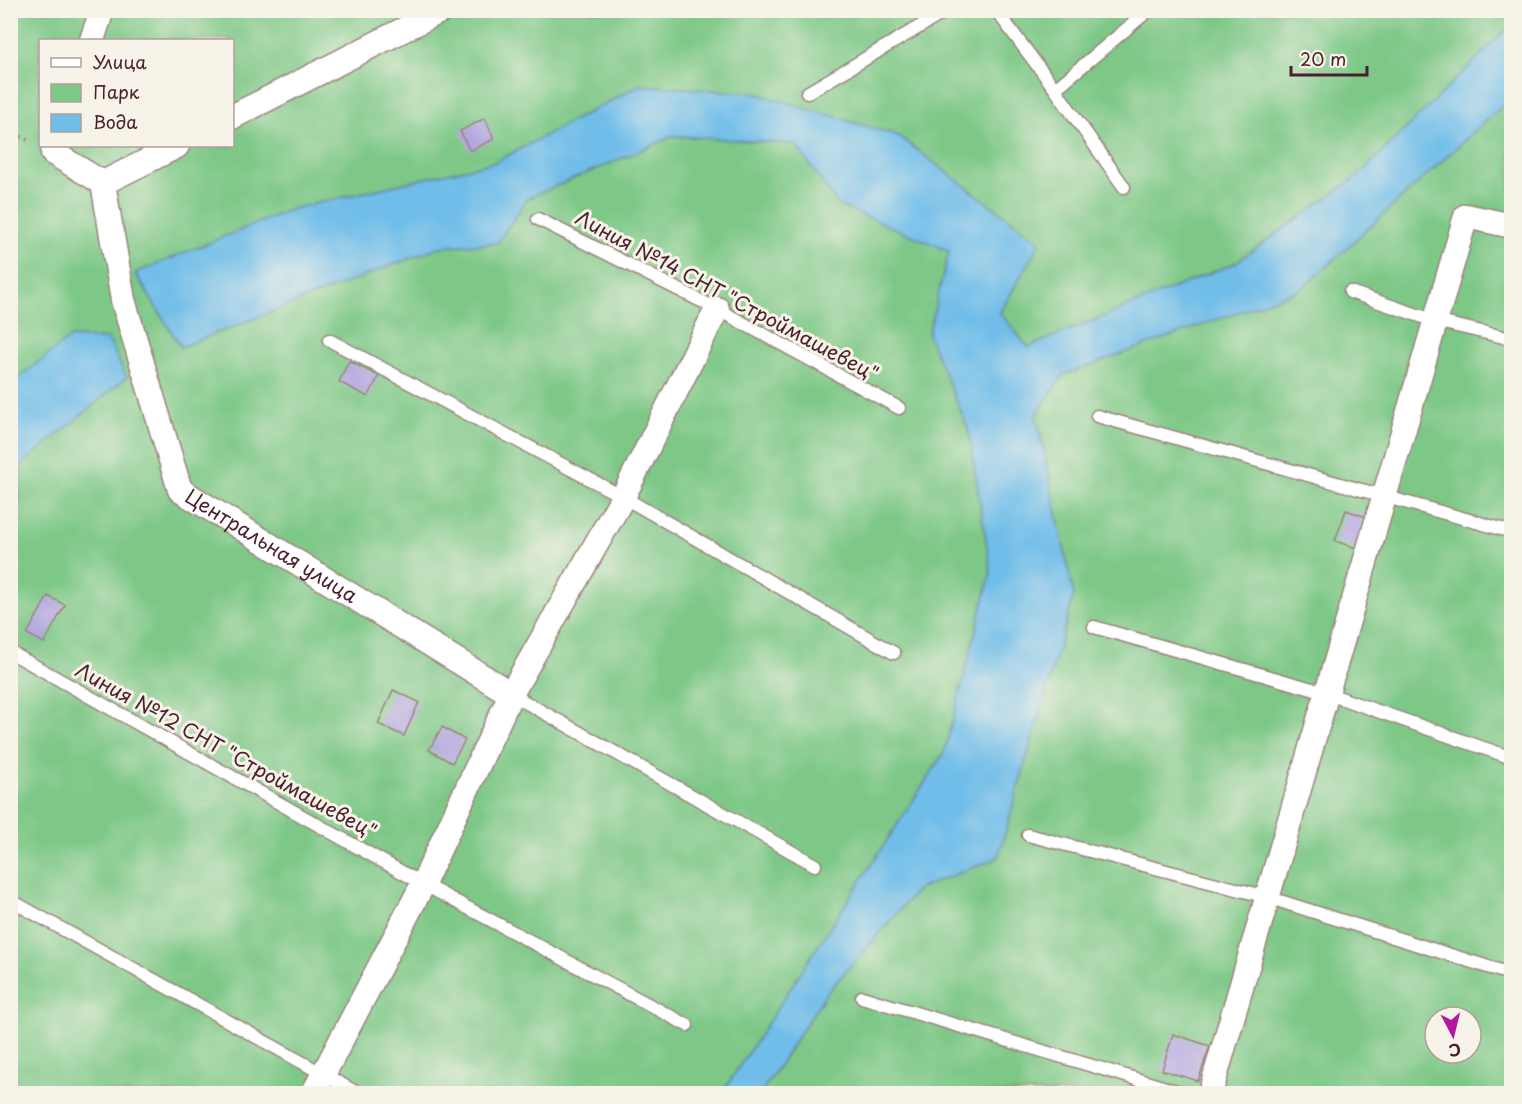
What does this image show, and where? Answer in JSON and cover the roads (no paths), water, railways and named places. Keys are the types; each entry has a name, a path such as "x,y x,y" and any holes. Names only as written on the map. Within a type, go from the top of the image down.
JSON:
{"street":[{"path":"92,39 102,10"},
{"path":"234,116 442,10"},
{"path":"54,149 103,183 175,147"},
{"name":"Центральная улица","path":"103,183 123,300 180,490 511,694"},
{"path":"1210,1094 1466,216 1512,226"},
{"path":"319,1083 423,884 511,694 623,497 717,309"}],"lane":[{"path":"807,93 948,10"},
{"path":"996,10 1124,187"},
{"path":"1055,89 1149,10"},
{"name":"Линия №14 СНТ \"Строймашевец\"","path":"538,219 717,309 898,408"},
{"path":"1350,292 1435,321 1512,339"},
{"path":"329,340 623,497 894,653"},
{"path":"1097,416 1512,532"},
{"path":"1094,627 1326,693 1512,758"},
{"name":"Линия №12 СНТ \"Строймашевец\"","path":"10,652 423,884 687,1025"},
{"path":"511,694 815,865"},
{"path":"1028,835 1267,897 1504,972"},
{"path":"10,900 319,1083 359,1094"},
{"path":"862,997 1186,1094"}],"water":[{"path":"1511,25 1511,98 1302,289 1063,375 1036,415 1074,595 998,858 918,889 825,995 761,1093 722,1093 944,753 991,572 968,428 928,335 949,251 838,205 795,144 674,136 528,198 497,243 439,247 181,347 135,273 292,209 495,162 640,85 754,93 897,135 1040,242 1000,313 1028,347 1235,263 1358,176"},
{"path":"71,337 108,339 127,377 20,466 16,574 11,579 11,383"}]}
